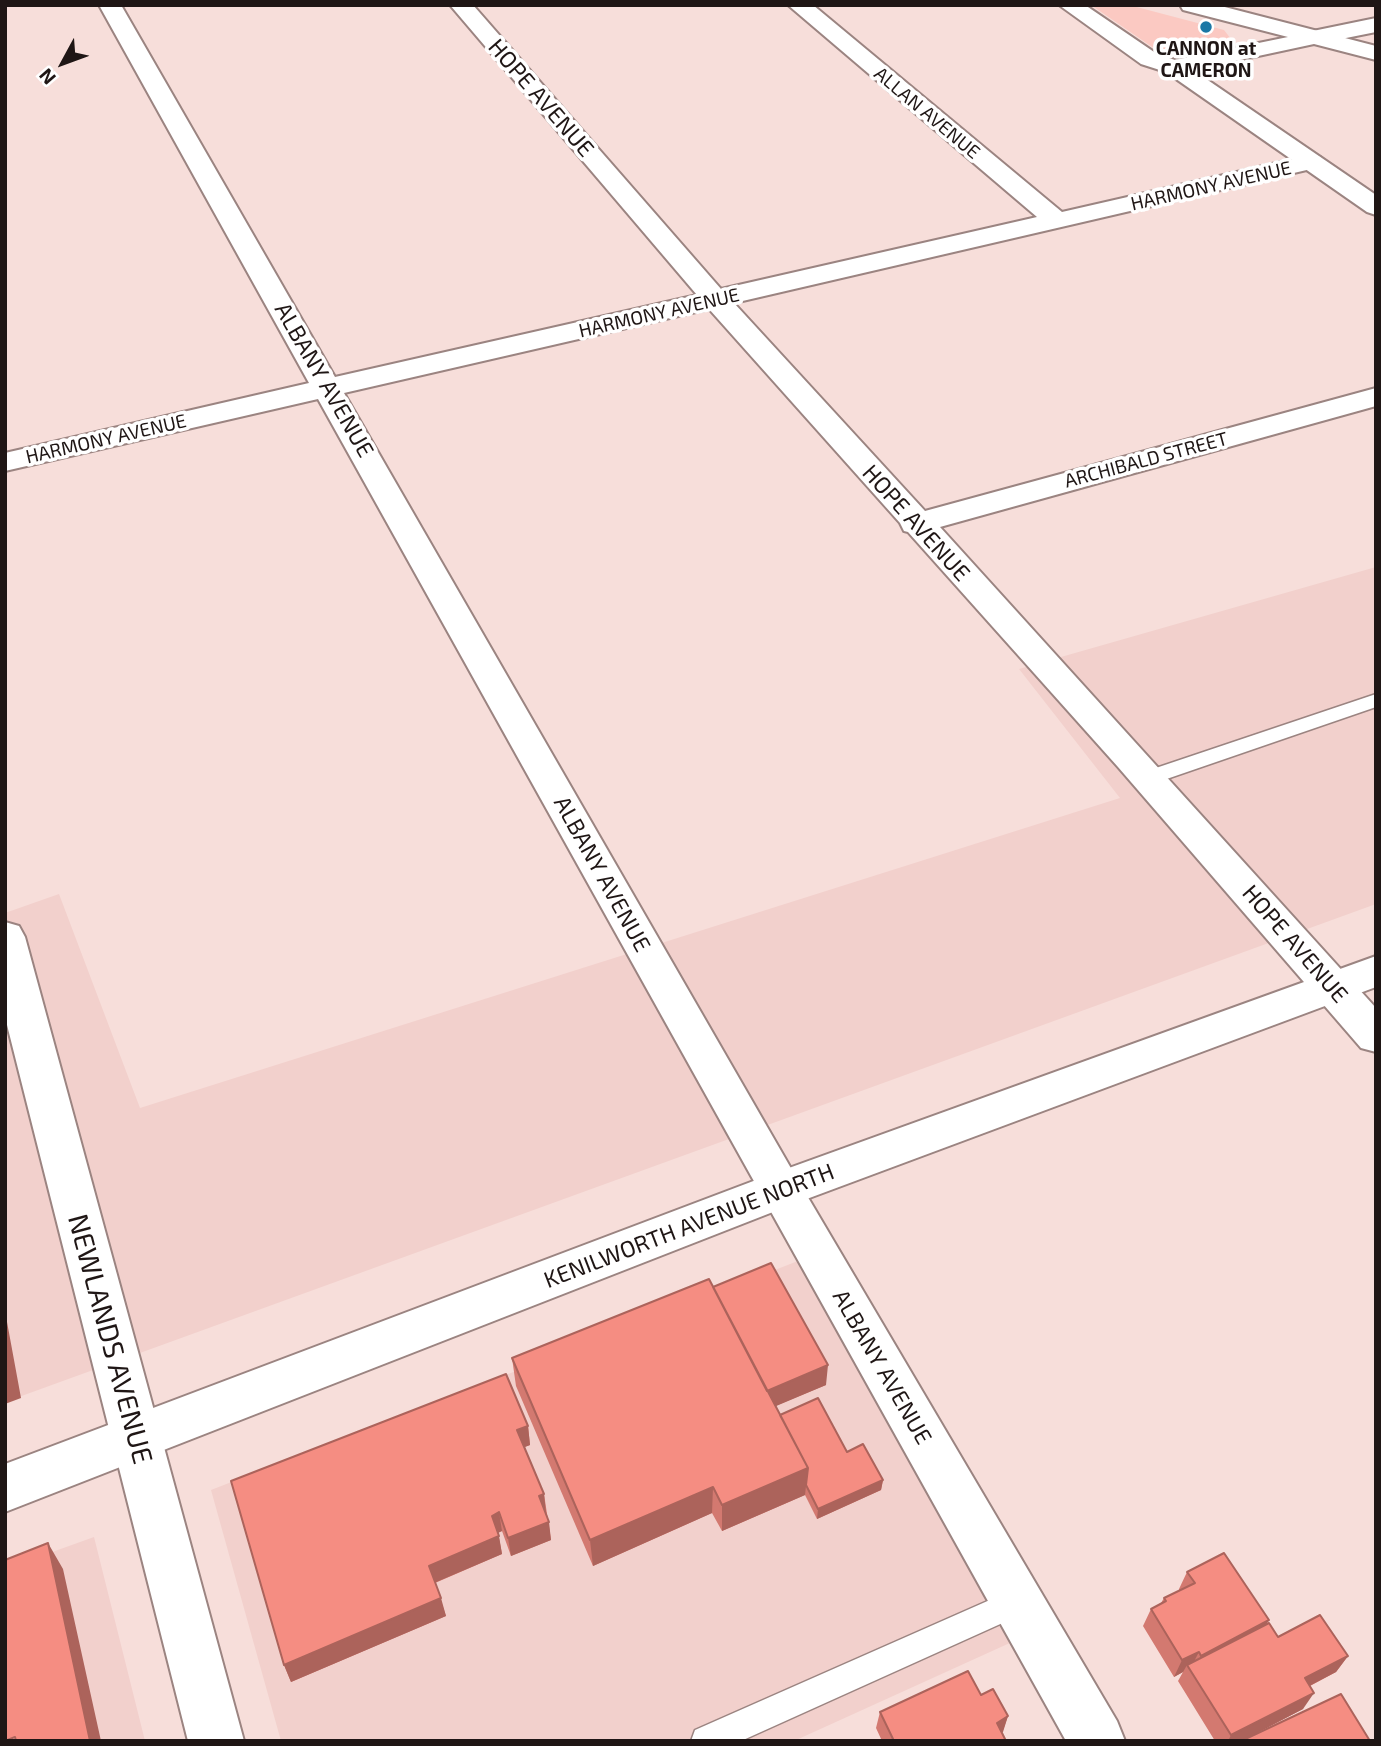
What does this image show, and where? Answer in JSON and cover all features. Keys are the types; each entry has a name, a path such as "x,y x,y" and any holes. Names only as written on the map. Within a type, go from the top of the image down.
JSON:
{"street":[{"name":"ALBANY AVENUE","path":"110,5 780,1190 1097,1741"},
{"name":"HOPE AVENUE","path":"461,5 716,300 915,524 1148,778 1376,1036"},
{"name":"ALLAN AVENUE","path":"799,5 1056,220"},
{"path":"1070,5 1149,59 1174,67 1376,207"},
{"path":"1191,5 1376,53"},
{"path":"1174,67 1376,25"},
{"name":"HARMONY AVENUE","path":"5,462 1311,162"},
{"name":"ARCHIBALD STREET","path":"915,524 1376,397"},
{"name":"NEWLANDS AVENUE","path":"5,937 216,1741"},
{"name":"KENILWORTH AVENUE NORTH","path":"5,1488 780,1190 1376,971"}],"lane":[{"path":"1148,778 1376,700"},
{"path":"706,1741 1017,1602"}],"shaded area":[{"path":"1091,5 1129,5 1224,30 1231,39 1228,42 1181,50 1185,54 1169,55 1161,53"},
{"path":"1376,567 1376,904 5,1402 5,913 59,894 140,1108 1120,798 1019,669"},
{"path":"803,1259 1012,1642 794,1741 281,1741 211,1490"},
{"path":"94,1537 145,1741 5,1741 5,1569"}],"building":[{"path":"771,1263 828,1365 767,1391 713,1287"},
{"path":"709,1279 808,1468 722,1505 713,1487 590,1540 512,1358"},
{"path":"506,1374 528,1426 517,1430 544,1494 539,1496 549,1522 508,1538 499,1512 492,1516 499,1536 429,1566 441,1598 284,1665 231,1481"},
{"path":"818,1398 847,1452 863,1444 883,1480 818,1509 806,1485 808,1468 780,1415"},
{"path":"48,1543 90,1741 16,1741 15,1737 5,1741 5,1560"},
{"path":"1224,1553 1269,1620 1201,1656 1199,1652 1182,1660 1151,1609 1166,1601 1164,1598 1195,1583 1187,1572"},
{"path":"1320,1615 1348,1656 1305,1678 1314,1693 1231,1735 1187,1665 1269,1623 1278,1637"},
{"path":"968,1671 981,1695 993,1689 1008,1716 997,1723 1006,1741 894,1741 880,1712"},
{"path":"1341,1694 1370,1741 1241,1741"}],"place":[{"name":"CANNON at CAMERON","path":"1206,27"}]}
